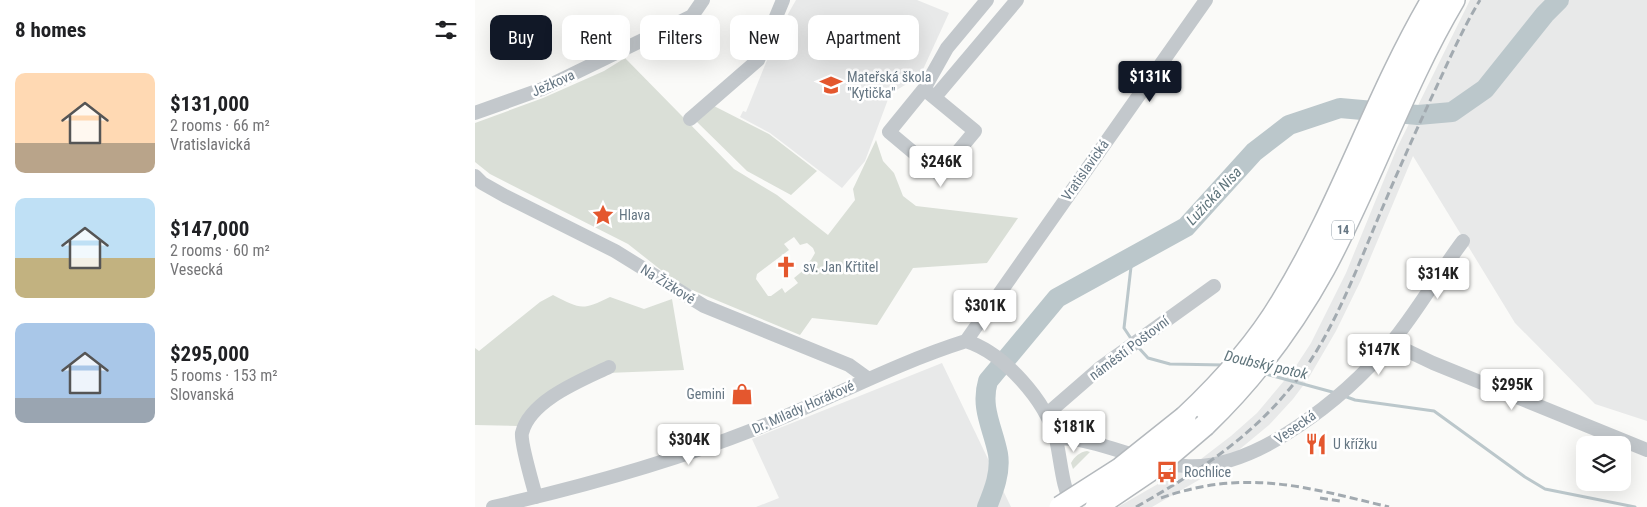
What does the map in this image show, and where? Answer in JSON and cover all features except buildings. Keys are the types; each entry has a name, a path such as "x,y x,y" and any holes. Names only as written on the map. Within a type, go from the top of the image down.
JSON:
{"highway":[{"name":"14","path":"1060,507 1121,468 1185,417 1223,394 1273,349 1307,259 1403,56 1432,0"},
{"name":"14","path":"1289,308 1324,270 1412,78 1454,0"},
{"name":"14","path":"1096,507 1158,465 1205,425 1223,394"}],"street":[{"name":"Ježkova","path":"475,113 542,89 692,16 703,0"},
{"path":"690,119 758,60 783,0"},
{"path":"930,93 947,48 987,0"},
{"path":"930,93 975,131 939,174 889,132 930,93 1017,0"},
{"name":"Vratislavická","path":"966,341 1207,0"},
{"name":"Na Žižkově","path":"475,176 505,196 615,251 704,306 849,364 867,378"},
{"name":"Vesecká","path":"1056,438 1078,438 1156,463 1186,466 1224,464 1274,442 1346,390 1391,343 1463,241"},
{"name":"náměstí Poštovní","path":"1047,414 1100,368 1214,286"},
{"path":"966,341 979,345 1011,370 1047,414 1056,438 1073,507"},
{"name":"Dr. Milady Horákové","path":"493,507 626,472 747,432 811,406 867,378 966,341"},
{"path":"1391,343 1433,364 1647,450"},
{"path":"536,497 521,434 528,418 558,392 609,367"}],"shaded area":[{"name":"Mateřská škola \"Kytička\"","path":"796,0 917,0 949,13 920,76 890,94 865,161 842,188 770,133 740,117 743,111 746,112 767,60 798,60 798,15 787,15"},
{"path":"1470,0 1647,0 1647,421 1595,404 1515,323 1413,156 1361,280 1336,331 1308,379 1293,399 1269,425 1211,473 1152,507 1118,507 1201,459 1231,436 1257,413 1294,369 1311,343 1346,273 1397,148"},
{"path":"622,60 627,60 734,169 777,195 828,235 855,200 853,189 876,140 883,161 894,173 903,196 916,206 1018,218 987,263 913,268 877,325 812,318 800,335 680,285 628,244 490,174 475,162 475,123 543,98 604,71","holes":["794,237 800,245 807,243 813,248 815,253 811,260 804,265 805,269 794,278 798,283 785,293 782,288 768,296 756,279 757,274 789,250 784,244"]},
{"path":"714,106 769,134 817,171 791,195 747,171 696,121"},
{"path":"553,295 581,306 593,305 610,297 644,309 672,299 684,370 607,373 538,399 518,426 475,425 475,348 479,351 540,302"},
{"path":"942,363 1011,507 756,507 779,498 752,439"},
{"path":"1090,452 1073,469 1071,463 1074,458 1080,453"}],"waterway":[{"name":"Lužická Nisa","path":"987,507 999,467 996,445 986,409 985,400 988,381 1057,298 1186,227 1254,152 1289,125 1340,108 1418,115 1452,112 1485,89 1545,14 1559,0"},
{"name":"Doubský potok","path":"1132,258 1124,328 1132,340"},
{"name":"Doubský potok","path":"1138,347 1148,358 1170,364 1224,365"},
{"name":"Doubský potok","path":"1262,373 1336,393"},
{"name":"Doubský potok","path":"1344,396 1355,400 1434,411 1525,477 1545,489 1635,507"}],"railway":[{"path":"1136,507 1177,483 1235,443 1270,411 1300,376 1334,320 1418,126 1457,43 1480,0"},
{"path":"1161,498 1192,489 1248,482 1303,487 1389,507"},
{"path":"1320,498 1340,501"}],"place":[{"name":"Mateřská škola \"Kytička\"","path":"831,85"},
{"name":"Hlava","path":"603,215"},
{"name":"sv. Jan Křtitel","path":"786,267"},
{"name":"Gemini","path":"742,394"},
{"name":"U křížku","path":"1316,444"},
{"name":"Rochlice","path":"1167,472"}]}
